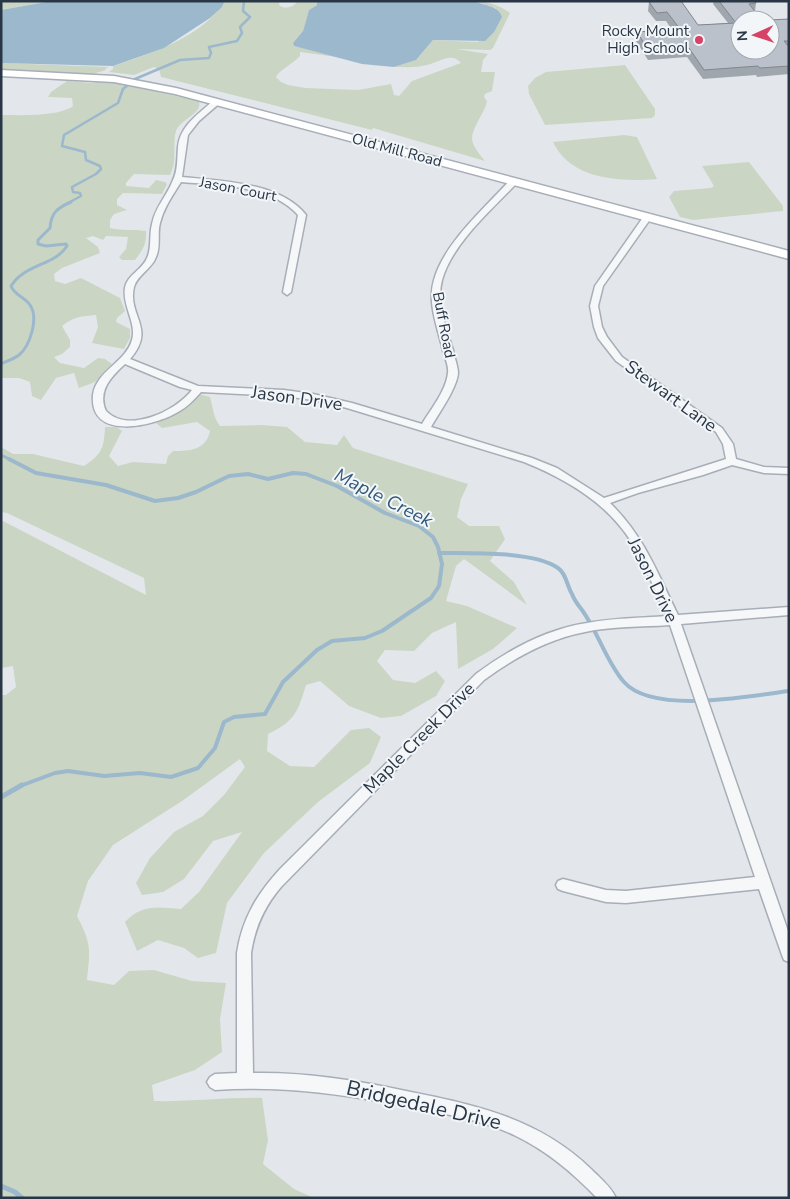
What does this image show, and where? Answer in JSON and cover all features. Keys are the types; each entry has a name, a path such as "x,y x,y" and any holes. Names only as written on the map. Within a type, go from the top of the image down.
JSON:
{"street":[{"name":"Old Mill Road","path":"1,73 114,80 148,85 789,255"},
{"path":"198,389 184,404 161,417 131,424 118,423 108,419 102,413 99,405 99,390 110,373 123,360 137,341 137,331 129,292 130,285 151,258 154,232 160,212 164,201 178,179 182,140 185,133 217,102"},
{"name":"Jason Court","path":"178,179 213,182 247,188 284,198 298,207 302,215 287,292"},
{"name":"Buff Road","path":"425,428 450,384 453,372 436,294 439,272 454,248 513,182"},
{"name":"Stewart Lane","path":"647,218 599,286 594,306 598,328 606,343 620,359 719,430 728,440 731,450 731,461"},
{"name":"Jason Drive","path":"123,360 183,385 198,389 265,392 314,397 349,405 537,463 553,470 604,502 624,523 640,548 674,619 789,955"},
{"path":"604,502 626,492 692,475 731,461 764,470 789,471"},
{"name":"Maple Creek Drive","path":"245,1079 243,977 246,935 252,917 263,897 284,873 480,677 496,664 515,653 551,637 586,627 789,611"},
{"path":"563,885 606,896 626,897 764,882"},
{"name":"Bridgedale Drive","path":"215,1082 245,1079 333,1084 483,1115 508,1124 536,1138 588,1176 608,1198"}],"green space":[{"path":"1,1 52,1 1,10"},
{"path":"224,1 280,1 279,5 287,8 298,1 317,1 317,5 309,10 303,31 293,43 294,46 337,57 300,52 300,56 276,77 288,85 306,88 358,90 391,84 394,95 399,96 412,81 461,63 453,58 449,58 423,66 394,67 416,60 433,40 478,42 496,8 474,1 493,4 506,10 510,13 493,48 490,50 457,49 488,54 483,60 481,72 495,72 492,91 485,94 486,106 472,138 475,148 485,161 373,128 372,130 161,77 159,69 154,67 134,75 109,72 113,69 113,66 159,50 190,34 215,14"},
{"path":"1,63 109,67 106,70 89,75 1,71"},
{"path":"625,65 655,109 655,115 652,118 545,125 529,94 528,86 535,78 546,72"},
{"path":"67,81 91,83 107,81 199,101 199,106 195,113 182,123 176,131 174,163 170,175 134,174 126,183 126,186 149,188 156,180 165,182 167,184 162,194 123,193 117,199 117,205 127,210 114,214 110,220 110,228 146,231 146,240 135,260 122,260 119,257 126,249 128,237 106,236 103,240 93,236 86,238 98,247 100,253 62,268 54,274 55,281 65,284 81,278 120,298 125,311 117,318 116,322 130,329 130,338 124,349 92,343 98,327 96,315 78,318 66,323 62,326 70,340 70,347 62,354 54,357 60,363 84,368 98,358 105,359 112,364 95,382 79,388 74,373 56,378 41,400 32,396 30,382 19,378 1,378 1,115 38,115 66,110 73,106 72,98 48,97 51,92"},
{"path":"624,135 637,137 657,179 628,180 598,176 572,164 561,155 553,142"},
{"path":"749,162 783,206 783,211 693,220 680,217 669,197 674,191 711,188 714,186 702,166"},
{"path":"199,394 210,397 220,426 262,425 287,427 305,442 337,445 344,435 353,448 468,484 461,499 457,517 469,526 499,526 505,539 490,561 514,582 527,605 464,559 456,566 446,601 467,606 517,628 493,649 458,669 456,622 432,633 414,651 385,650 377,661 393,680 415,683 436,671 445,681 436,696 401,716 381,718 349,706 320,681 306,685 294,715 284,725 268,734 267,751 290,766 314,767 351,730 369,728 381,737 370,763 318,802 264,853 227,903 216,953 198,958 184,948 158,940 137,951 125,922 131,916 144,909 157,907 181,909 199,892 242,832 213,841 184,879 163,892 142,895 136,883 150,858 174,832 203,816 224,795 245,767 240,759 182,801 113,845 88,881 77,916 89,947 87,980 114,985 129,971 154,970 192,981 226,983 220,1019 222,1052 195,1070 152,1085 154,1101 262,1098 268,1140 263,1164 294,1189 314,1198 1,1198 1,695 6,695 16,687 13,666 1,668 1,520 146,595 144,578 7,513 1,512 1,447 13,454 33,454 84,466 95,458 101,450 105,427 117,427 122,431 109,456 118,466 133,462 166,464 168,456 173,451 191,450 201,446 210,431 197,422 162,428 156,423 176,414"}],"water":[{"path":"52,1 224,2 222,7 210,18 164,48 113,66 1,63 1,10"},
{"path":"317,1 474,1 494,8 502,17 494,32 485,41 433,40 416,60 394,67 362,64 294,46 293,43 303,31 309,10 317,5"}],"building":[{"path":"681,1 698,25 730,23 730,60 780,60 780,19 789,19 789,41 784,41 789,47 789,66 704,70 689,48 649,51 637,32 680,29 667,12 657,13 649,2"},
{"path":"719,1 755,1 756,3 749,4 754,10 730,10 730,15"}],"waterway":[{"name":"Maple Creek","path":"68,203 81,196 80,193 73,192 72,187 96,174 101,169 100,166 86,160 85,152 62,146 64,135 118,103 123,89 135,79 180,60 209,58 211,53 209,47 237,41 242,33 240,27 250,17 243,11 244,1"},
{"name":"Maple Creek","path":"1,364 23,351 30,339 34,317 30,305 11,286 17,278 55,257 67,246 66,244 46,246 38,244 38,240 50,228 53,215 62,206 71,202"},
{"name":"Maple Creek","path":"1,455 9,459"},
{"name":"Maple Creek","path":"9,459 36,473 106,485 155,501 178,498 196,492 229,476 248,474 268,479 293,473 306,474 337,486 385,513 419,526 433,537 439,553"},
{"name":"Maple Creek","path":"21,786 55,773 68,771 104,776 140,773 171,777 198,768 215,748 224,722 234,717 265,714 283,682 317,650 332,641 365,638 382,631 431,598 439,586 442,564 439,553"},
{"path":"439,553 483,553 533,558 547,562 561,570 574,598 588,619 607,657 624,682 638,692 657,698 679,701 703,701 789,691"},
{"name":"Maple Creek","path":"1,797 21,786"},
{"name":"Maple Creek","path":"1,1186 15,1192 22,1198"}],"place":[{"name":"Rocky Mount High School","path":"699,40"}]}
